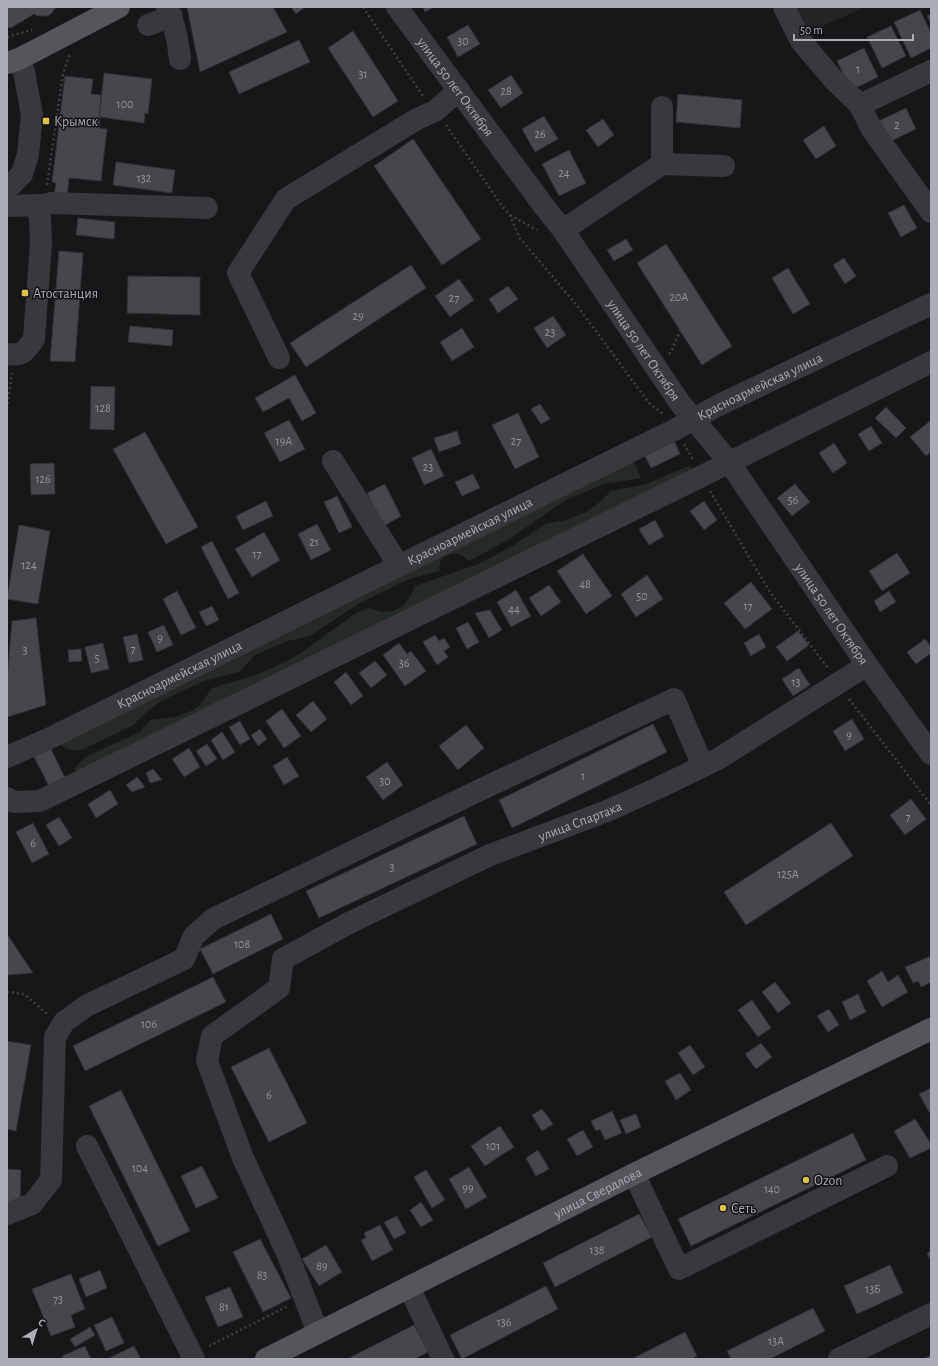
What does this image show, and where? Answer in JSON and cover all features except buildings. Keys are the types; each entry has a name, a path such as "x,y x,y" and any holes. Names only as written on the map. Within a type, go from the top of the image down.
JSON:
{"main road":[{"path":"13,61 118,7"},
{"name":"улица Свердлова","path":"266,1359 634,1174 931,1029"}],"street":[{"name":"улица 50 лет Октября","path":"397,7 563,230 680,403 685,424 729,462 867,665 931,754"},
{"path":"784,7 801,41 833,79 860,105 871,128 931,212"},
{"path":"148,25 169,12 178,37 180,59"},
{"path":"7,189 22,174 28,154 32,115 24,72 13,61"},
{"path":"860,105 931,71"},
{"path":"279,358 238,273 286,199 417,119 435,110 459,90"},
{"path":"662,107 662,164"},
{"path":"563,230 662,164 724,166"},
{"path":"7,206 52,203 207,208"},
{"path":"7,354 14,355 25,352 34,339 41,243 40,205"},
{"name":"Красноармейская улица","path":"7,757 48,739 399,566 685,424 724,403 931,304"},
{"path":"7,798 14,802 40,802 931,362"},
{"path":"333,461 399,566"},
{"name":"улица Спартака","path":"304,1298 288,1255 243,1158 207,1061 212,1036 279,988 283,959 349,923 490,855 607,811 718,759 867,665"},
{"path":"7,1214 32,1204 51,1180 56,1037 64,1022 86,1006 184,959 194,936 213,919 674,699 703,766"},
{"path":"87,1146 193,1357"},
{"path":"634,1174 679,1268 888,1166"},
{"path":"409,1287 443,1359"},
{"path":"304,1298 318,1333"},
{"path":"839,1359 931,1314"}],"path":[{"path":"362,7 502,206 510,215 519,237 578,307 649,403 669,420 685,424 702,476 770,592 838,684 931,805"},
{"path":"40,205 63,74 71,54 64,36"},
{"path":"653,363 672,352 680,331"},
{"path":"7,992 24,994 44,1010 61,1028"},
{"path":"193,1357 304,1298"}],"shaded area":[{"path":"796,7 865,7 810,32"},
{"path":"632,457 641,478 604,484 563,502 506,541 469,561 462,555 458,554 452,554 445,557 441,559 439,571 409,579 358,604 310,636 288,641 255,655 239,672 206,680 161,701 132,726 79,751 67,749 59,744"},
{"path":"686,467 691,467 693,470 75,775 75,768 85,757 140,732 150,720 175,717 191,711 199,706 212,688 256,675 293,658 356,613 368,608 383,612 393,611 403,606 410,597 415,586 478,564 511,547 545,524 567,520 586,512 601,501 611,491 646,484"}],"place":[{"name":"Крымск","path":"46,121"},
{"name":"Атостанция","path":"25,293"},
{"name":"Ozon","path":"806,1180"},
{"name":"Сеть","path":"723,1208"}]}
